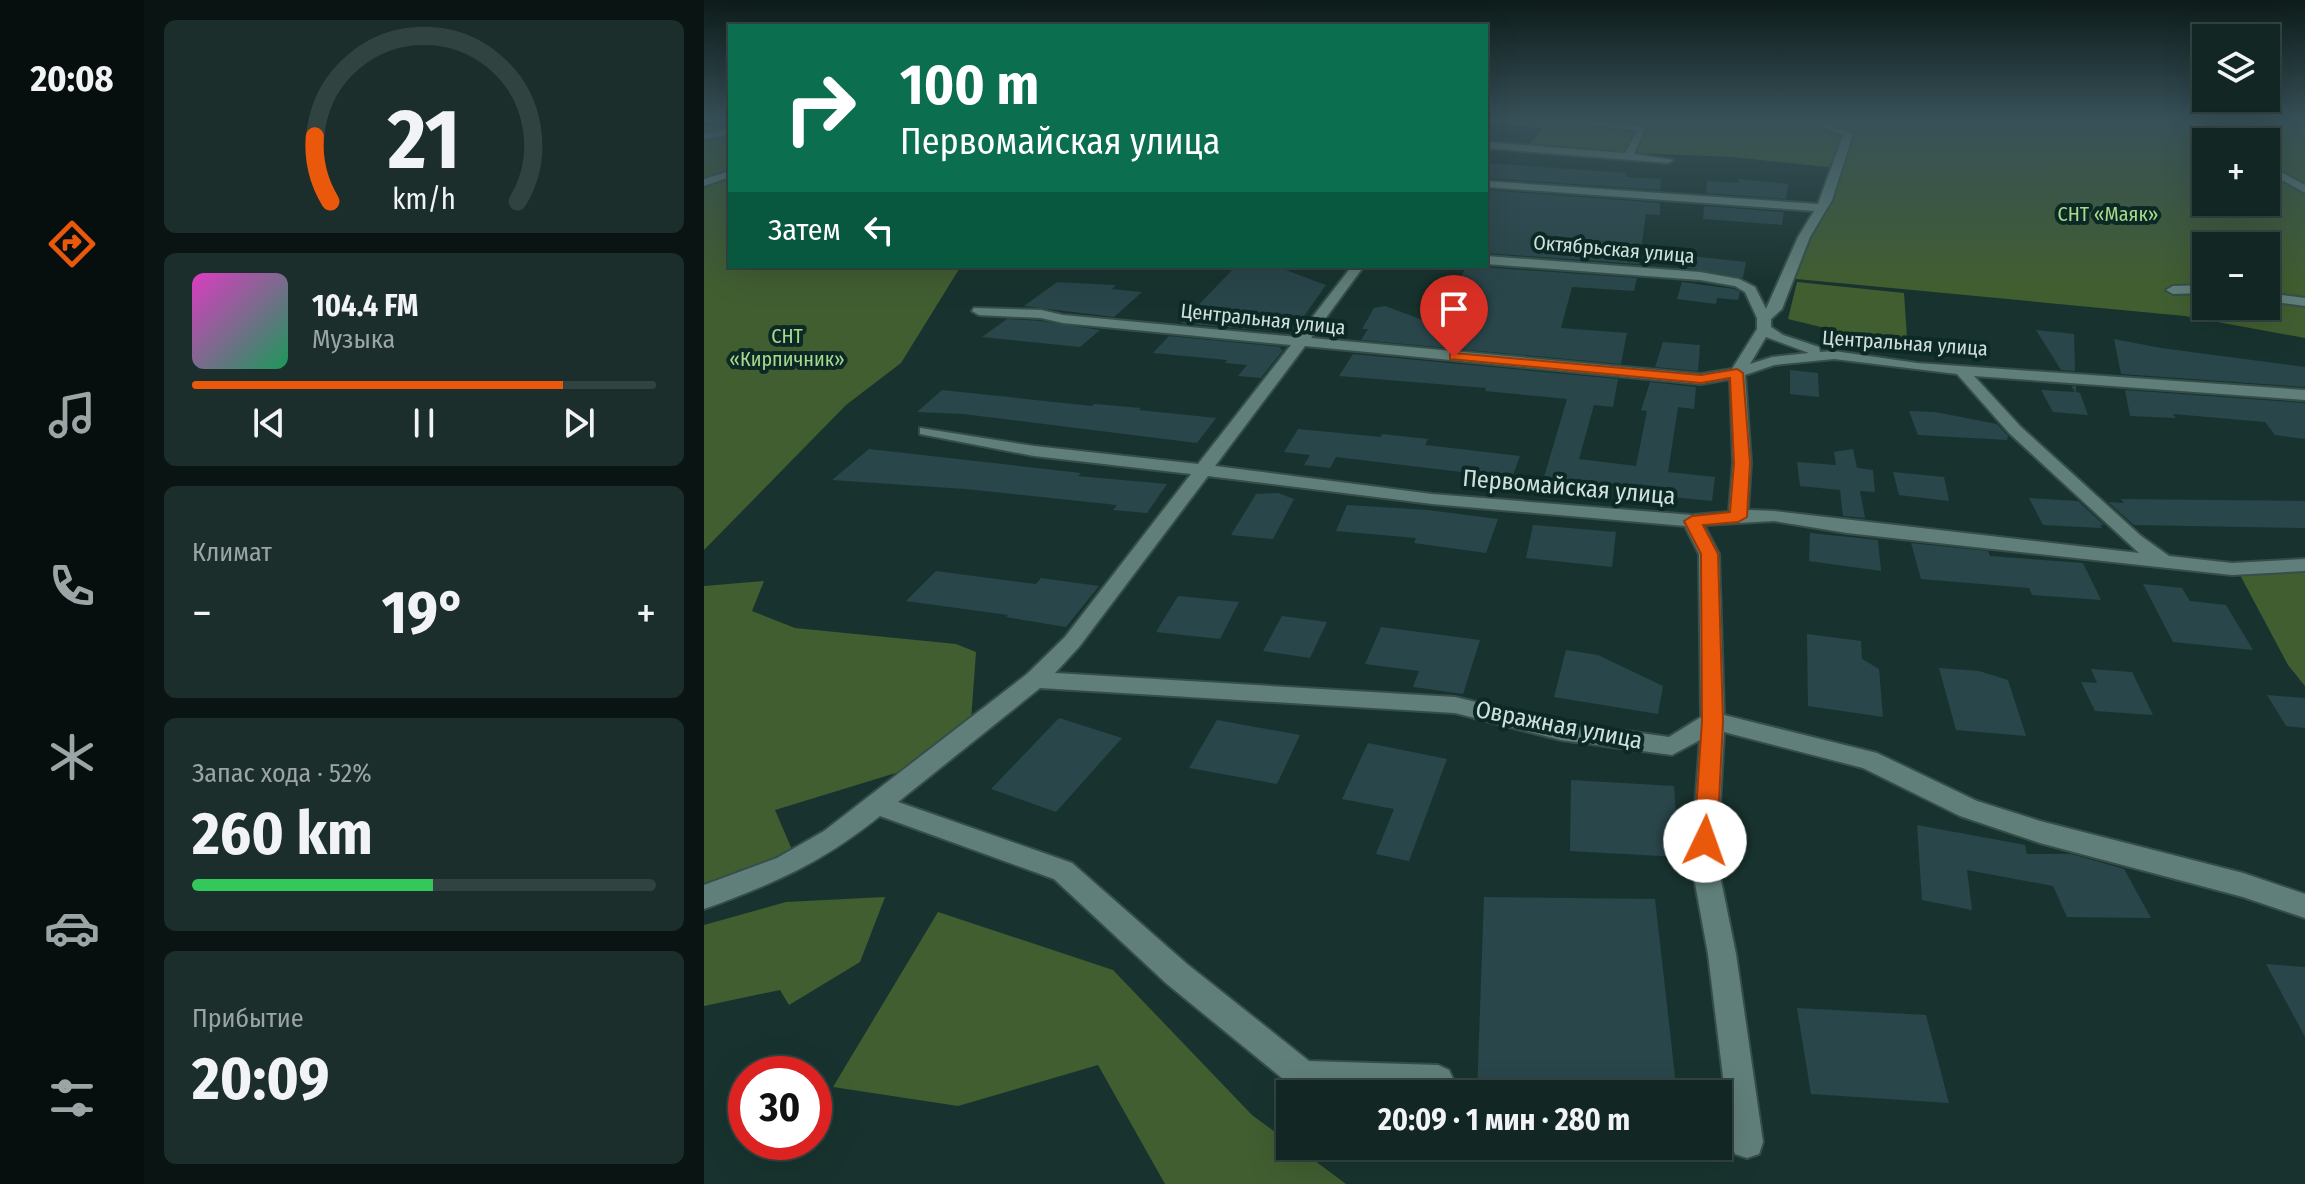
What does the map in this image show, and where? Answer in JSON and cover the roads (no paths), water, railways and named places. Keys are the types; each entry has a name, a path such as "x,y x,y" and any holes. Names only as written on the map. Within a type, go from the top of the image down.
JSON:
{"street":[{"path":"1738,517 1742,463 1737,373 1775,309 1832,173"},
{"path":"706,181 728,175"},
{"path":"2280,175 2305,190"},
{"path":"1488,184 1818,208"},
{"name":"Октябрьская улица","path":"1488,260 1700,276 1739,283 1750,290 1764,323"},
{"path":"704,897 786,866 833,839 1035,680 1072,642 1356,268"},
{"path":"2173,290 2192,289"},
{"path":"2280,299 2305,302"},
{"name":"Центральная улица","path":"979,311 1041,314 1063,319 1300,343 1701,379 1737,373 1772,361 1834,355 1917,367 2305,395"},
{"path":"1764,323 1790,343 1834,355"},
{"path":"1960,369 2015,430 2056,465 2106,516 2165,562"},
{"name":"Первомайская улица","path":"926,431 1034,451 1432,499 1692,521 1774,516 1847,527 2232,569 2305,565"},
{"path":"1692,521 1709,554 1713,721 1704,861 1722,954 1747,1142"},
{"name":"Овражная улица","path":"1035,680 1455,705 1561,731 1672,746 1713,721"},
{"path":"1713,721 1869,760 1969,809 2040,832 2243,885 2305,906"},
{"path":"878,805 1063,871 1177,974 1304,1076 1411,1080"}],"park label":[{"name":"СНТ «Маяк»","path":"2108,214"},
{"name":"СНТ «Кирпичник»","path":"787,348"}]}
